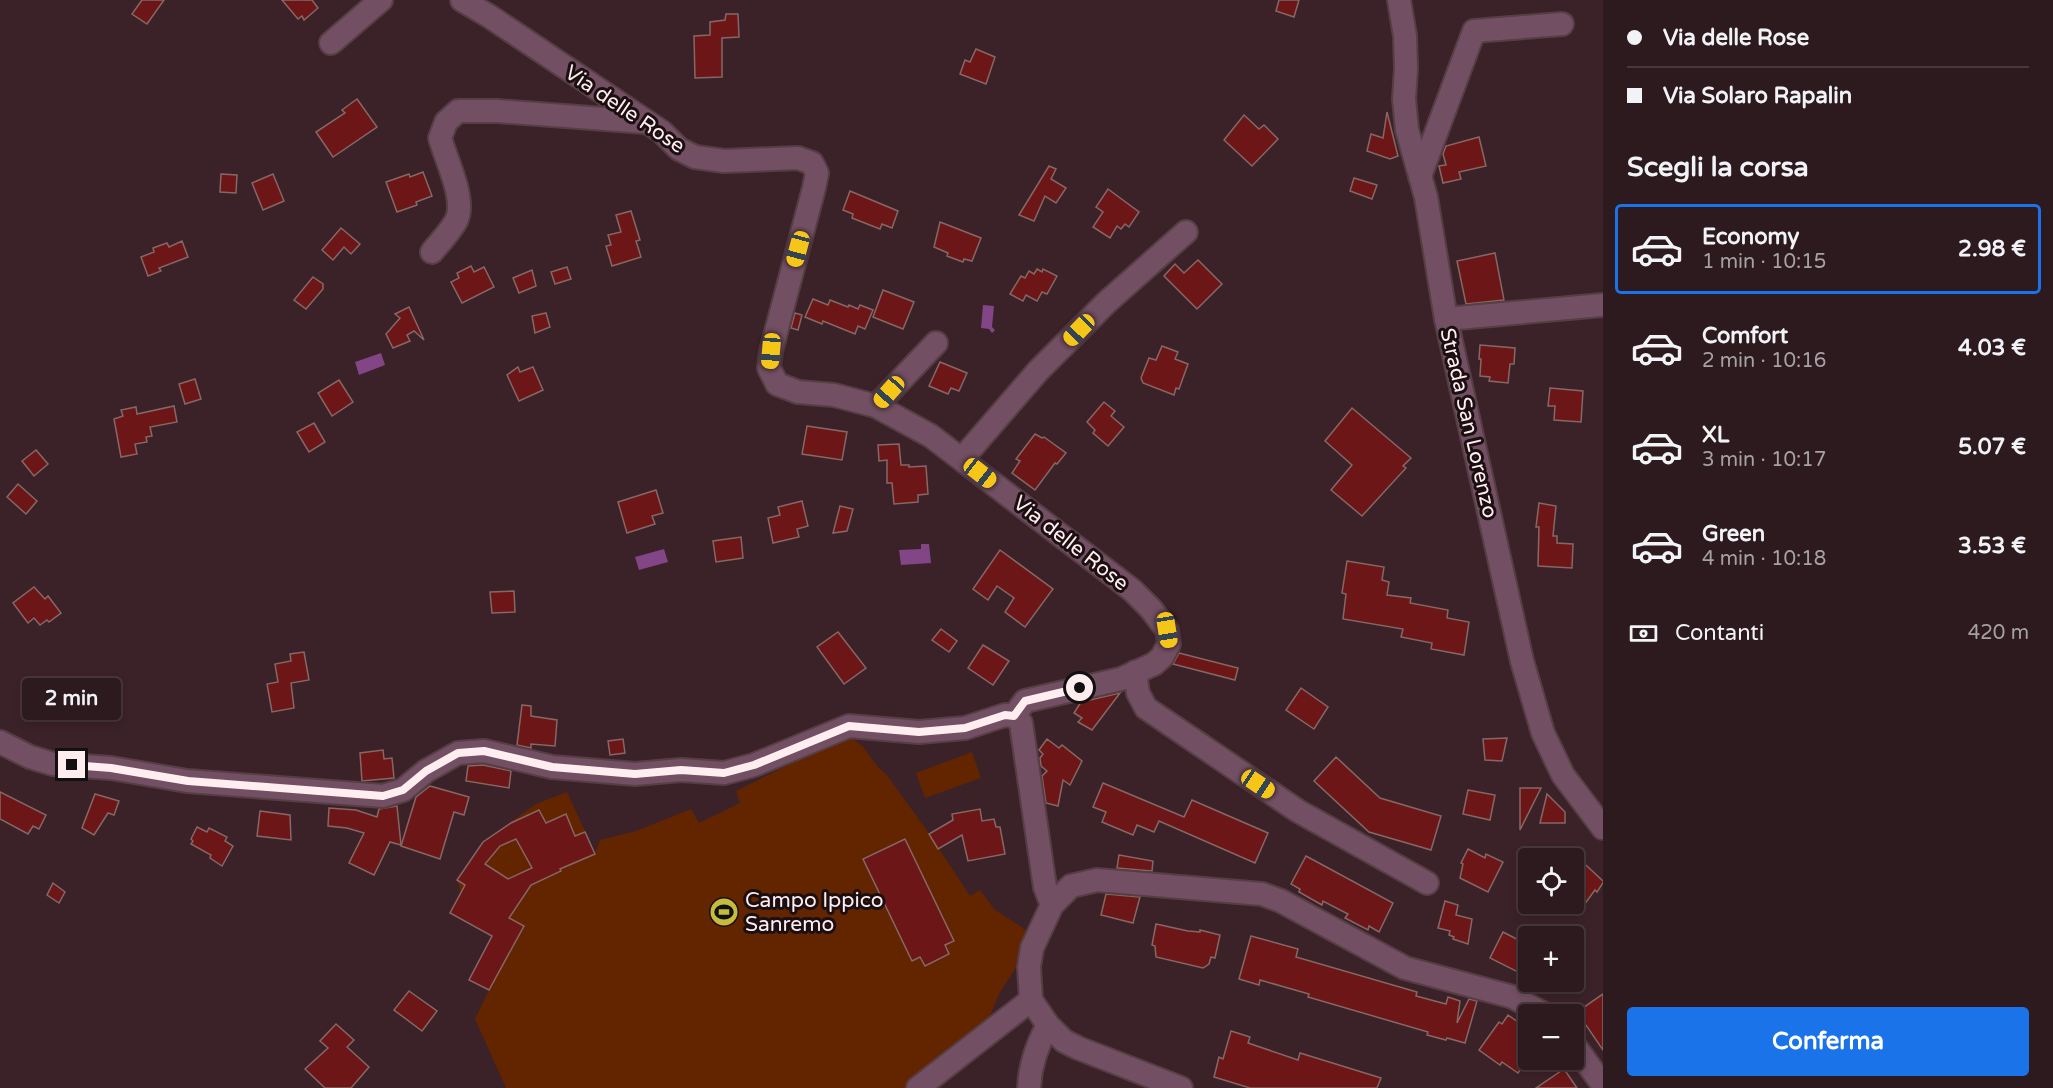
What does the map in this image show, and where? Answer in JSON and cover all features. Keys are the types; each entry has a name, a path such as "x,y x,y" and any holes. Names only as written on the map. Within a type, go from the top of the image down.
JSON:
{"street":[{"path":"331,43 381,0"},
{"name":"Via delle Rose","path":"462,0 646,122 680,149 695,156 724,161 798,158 812,163 817,173 771,351 769,368 777,384 785,388 834,395 876,406 931,436 1132,590 1167,630 1169,644 1162,657 1154,664 1121,679 1025,701 1014,716"},
{"name":"Strada San Lorenzo","path":"1399,0 1405,36 1404,99 1407,130 1420,177 1433,238 1446,319 1522,661 1543,733 1563,775 1603,828"},
{"path":"1420,177 1474,31 1562,24"},
{"path":"432,252 456,220 459,209 460,198 440,138 446,122 458,111 497,111 646,122"},
{"path":"962,459 1038,371 1107,302 1186,232"},
{"path":"1446,319 1603,306"},
{"path":"876,406 936,343"},
{"path":"1135,672 1138,693 1146,708 1298,811 1427,883"},
{"path":"0,742 30,757 53,764 111,768 188,781 383,796 403,790 426,771 458,753 484,751 552,767 635,774 681,770 724,773 754,765 849,726 919,732 965,728 1005,715 1014,716 1021,723 1045,886 1052,905"},
{"path":"1181,1088 1064,1041 1048,1025 1031,1000 1029,966 1032,948 1052,905 1071,886 1097,880 1262,894 1289,905 1405,968 1513,997 1526,1004"},
{"path":"918,1088 1031,1000"},
{"path":"1029,1088 1030,1071 1038,1043 1048,1025"},
{"path":"1584,1059 1603,1085"}],"shaded area":[{"path":"983,305 994,306 992,327 995,330 992,333 989,329 981,328"},
{"path":"381,353 385,365 359,375 355,362"},
{"path":"921,544 929,544 931,563 901,565 899,550 921,549"},
{"path":"664,549 668,562 639,570 635,557"},
{"name":"Campo Ippico Sanremo","path":"848,735 863,747 886,774 970,896 980,890 995,910 1026,930 1015,969 999,994 988,1021 934,1088 506,1088 475,1019 489,990 469,980 492,936 450,913 461,892 457,880 483,842 536,804 567,792 595,853 600,840 636,831 691,809 699,823 740,803 736,791"},
{"path":"972,752 981,778 925,798 916,773"}],"building":[{"path":"142,0 164,0 147,24 132,14"},
{"path":"282,0 312,0 318,8 304,20 302,16 298,19"},
{"path":"1279,0 1299,0 1294,17 1276,11"},
{"path":"726,14 738,14 739,37 722,38 722,77 695,78 694,36 710,35 710,22 725,20"},
{"path":"976,49 995,57 986,84 960,74 965,60 970,62"},
{"path":"357,99 377,127 333,157 316,132 345,113 342,110"},
{"path":"1387,112 1398,156 1390,159 1367,151 1371,134 1383,138"},
{"path":"1244,115 1259,129 1264,125 1278,139 1252,166 1224,140"},
{"path":"1479,137 1486,166 1459,172 1461,179 1443,183 1439,166 1446,165 1443,154 1446,146"},
{"path":"1049,166 1056,169 1051,179 1066,188 1056,203 1045,196 1034,221 1019,215"},
{"path":"423,172 432,196 416,202 417,205 397,212 386,182"},
{"path":"221,174 237,175 236,193 220,192"},
{"path":"273,174 284,201 263,210 252,183"},
{"path":"1354,178 1377,185 1372,199 1350,191"},
{"path":"1108,189 1139,212 1129,227 1125,224 1121,229 1117,226 1110,238 1093,227 1103,212 1096,207"},
{"path":"850,191 898,211 892,228 882,224 880,229 852,218 853,214 843,210"},
{"path":"631,211 640,240 636,241 641,257 612,266 606,246 611,245 608,235 621,232 616,215"},
{"path":"940,222 981,238 972,261 964,259 963,262 947,256 948,253 934,247"},
{"path":"341,228 360,244 351,254 344,247 333,260 322,250"},
{"path":"182,241 188,257 159,268 161,271 148,276 141,257 154,252 153,248 167,243 169,247"},
{"path":"1495,253 1504,300 1466,304 1457,261"},
{"path":"1198,260 1222,284 1197,309 1164,276 1175,264 1184,273"},
{"path":"471,266 474,272 484,267 494,287 462,303 451,282 459,278 457,273"},
{"path":"567,267 571,279 555,284 551,272"},
{"path":"1037,269 1042,272 1043,269 1057,276 1047,294 1042,292 1037,301 1026,295 1023,301 1010,294 1021,276 1025,278 1029,271 1034,274"},
{"path":"532,270 536,286 519,293 513,278"},
{"path":"313,277 323,284 323,289 306,309 294,300"},
{"path":"883,290 914,302 903,329 873,317"},
{"path":"813,299 828,305 830,300 848,307 849,305 858,309 860,305 873,310 865,329 858,326 855,334 823,321 822,324 805,317"},
{"path":"409,307 424,340 414,331 407,335 410,341 393,348 386,334 400,318 395,314"},
{"path":"546,313 550,327 535,333 532,316"},
{"path":"795,313 802,315 798,330 791,328"},
{"path":"1480,345 1515,348 1514,364 1510,364 1508,383 1489,381 1490,377 1480,376"},
{"path":"1162,346 1178,352 1175,359 1188,364 1179,389 1176,388 1174,395 1143,383 1141,378 1149,358 1156,360"},
{"path":"940,362 967,373 959,391 951,388 948,394 929,386"},
{"path":"518,367 520,372 533,367 543,390 519,401 507,375"},
{"path":"195,379 201,399 185,404 179,384"},
{"path":"339,380 353,402 332,416 318,393"},
{"path":"1550,388 1583,391 1581,422 1554,420 1555,406 1548,406"},
{"path":"1104,402 1115,411 1111,416 1124,427 1108,446 1093,433 1095,430 1087,422"},
{"path":"174,406 177,422 150,427 152,436 146,437 147,442 135,444 137,454 121,457 114,419 123,416 121,410 136,407 137,414"},
{"path":"1352,408 1411,458 1403,466 1406,468 1362,516 1331,490 1352,465 1325,441"},
{"path":"314,423 325,442 309,452 297,432"},
{"path":"807,426 847,432 842,460 802,454"},
{"path":"1035,434 1044,437 1066,453 1057,464 1055,463 1035,490 1012,473 1020,461 1016,459"},
{"path":"899,444 901,465 926,466 928,494 918,495 918,502 894,504 892,483 887,483 887,460 879,461 878,445"},
{"path":"36,450 48,464 34,476 22,461"},
{"path":"18,484 37,501 26,514 7,497"},
{"path":"656,490 663,513 652,516 655,524 627,533 618,502"},
{"path":"802,501 808,526 797,529 799,537 773,543 768,518 780,515 778,507"},
{"path":"1539,503 1556,506 1553,536 1557,536 1557,543 1573,544 1572,568 1538,566 1539,527 1536,527"},
{"path":"840,506 853,509 847,531 833,533"},
{"path":"741,537 743,558 716,562 713,541"},
{"path":"1000,550 1053,589 1025,627 1005,612 1014,598 997,586 988,600 973,589"},
{"path":"1347,561 1384,567 1382,580 1389,582 1387,595 1411,598 1410,603 1448,610 1447,618 1469,622 1464,655 1431,649 1432,643 1401,637 1403,629 1343,619 1346,594 1342,593"},
{"path":"34,587 45,599 48,596 61,613 49,622 47,620 40,625 34,618 28,623 13,603"},
{"path":"514,591 515,612 492,613 490,592"},
{"path":"941,629 957,641 949,652 932,640"},
{"path":"838,632 866,668 844,684 817,647"},
{"path":"983,645 1009,661 993,685 968,668"},
{"path":"304,652 309,680 291,683 294,708 272,712 267,684 278,682 275,664 291,661 290,654"},
{"path":"1179,653 1238,668 1235,680 1173,664"},
{"path":"1301,688 1328,707 1314,729 1286,710"},
{"path":"1120,693 1092,730 1078,722 1082,718 1074,713 1081,702"},
{"path":"522,705 531,706 531,716 557,720 555,746 531,744 531,748 517,745"},
{"path":"1507,738 1502,761 1485,760 1483,739"},
{"path":"623,739 625,753 610,755 608,741"},
{"path":"1047,739 1059,748 1062,745 1082,761 1070,785 1063,780 1058,806 1046,803 1042,776 1047,771 1041,766 1040,758 1043,754 1039,750"},
{"path":"383,750 384,759 392,758 394,778 362,781 360,753"},
{"path":"1336,757 1380,798 1441,816 1431,850 1369,832 1314,781"},
{"path":"483,765 511,771 509,788 466,781 468,766"},
{"path":"1103,783 1184,817 1192,800 1268,833 1255,863 1159,821 1154,832 1137,825 1133,835 1102,822 1106,812 1093,807"},
{"path":"430,786 469,797 464,815 454,812 440,859 401,846 416,797"},
{"path":"1520,788 1541,788 1520,830"},
{"path":"1468,790 1495,795 1490,820 1463,814"},
{"path":"0,792 46,815 39,829 33,826 28,834 0,819"},
{"path":"95,794 119,801 114,815 108,813 94,835 82,828"},
{"path":"1547,794 1565,812 1565,823 1540,823"},
{"path":"397,806 401,845 390,842 374,875 349,863 364,833 328,826 329,808 356,810 377,817 379,809"},
{"path":"980,809 982,821 994,819 996,827 1000,827 1005,854 968,861 962,835 938,849 929,834 953,820 952,814"},
{"path":"539,810 546,823 566,814 575,836 585,832 595,854 531,885 509,918 524,926 489,990 469,980 492,936 450,913 465,885 457,880 483,842 511,823","holes":["516,839 532,868 508,879 485,864 500,846"]},
{"path":"260,811 290,815 291,840 257,836"},
{"path":"197,827 207,832 209,828 227,837 225,841 233,846 222,866 210,858 211,855 191,844"},
{"path":"905,839 954,941 945,945 949,954 925,966 920,957 912,961 863,859"},
{"path":"1468,849 1485,858 1486,854 1503,862 1488,892 1460,878 1463,864 1461,863"},
{"path":"1119,855 1153,861 1152,871 1117,868"},
{"path":"1306,856 1393,903 1379,932 1369,926 1368,930 1345,918 1348,914 1323,901 1322,905 1299,892 1300,889 1291,884"},
{"path":"1584,863 1603,881 1597,892 1595,890 1584,905"},
{"path":"53,883 65,892 59,903 47,895"},
{"path":"1106,894 1140,897 1133,923 1101,915"},
{"path":"1445,901 1458,905 1456,915 1472,919 1468,944 1453,939 1454,937 1449,935 1450,931 1438,928"},
{"path":"1156,924 1220,935 1215,958 1211,957 1209,964 1203,968 1156,957 1155,946 1152,945"},
{"path":"1503,932 1518,940 1518,972 1490,958"},
{"path":"1251,936 1298,949 1296,957 1417,992 1416,996 1446,1004 1448,997 1460,1001 1457,1023 1469,999 1477,1001 1465,1043 1427,1035 1428,1032 1308,997 1309,994 1260,980 1259,985 1239,979"},
{"path":"409,991 437,1011 422,1031 394,1010"},
{"path":"1603,994 1603,1050 1584,1022 1584,1007"},
{"path":"1508,1015 1518,1022 1518,1070 1520,1070 1518,1073 1502,1062 1500,1065 1479,1050 1499,1022 1502,1024"},
{"path":"336,1024 354,1040 347,1047 369,1067 351,1088 325,1088 305,1069 328,1048 320,1041"},
{"path":"1231,1031 1250,1037 1248,1043 1298,1060 1300,1053 1381,1078 1377,1088 1250,1088 1214,1077 1219,1057 1223,1059"},
{"path":"1565,1070 1577,1088 1536,1088"}],"place":[{"name":"Campo Ippico Sanremo","path":"724,912"}],"route":[{"path":"72,765 111,768 188,781 361,796 383,796 403,790 426,771 458,753 484,751 552,767 635,774 681,770 724,773 754,765 849,726 860,725 919,732 965,728 1005,715 1014,716 1025,701 1080,688"}]}
